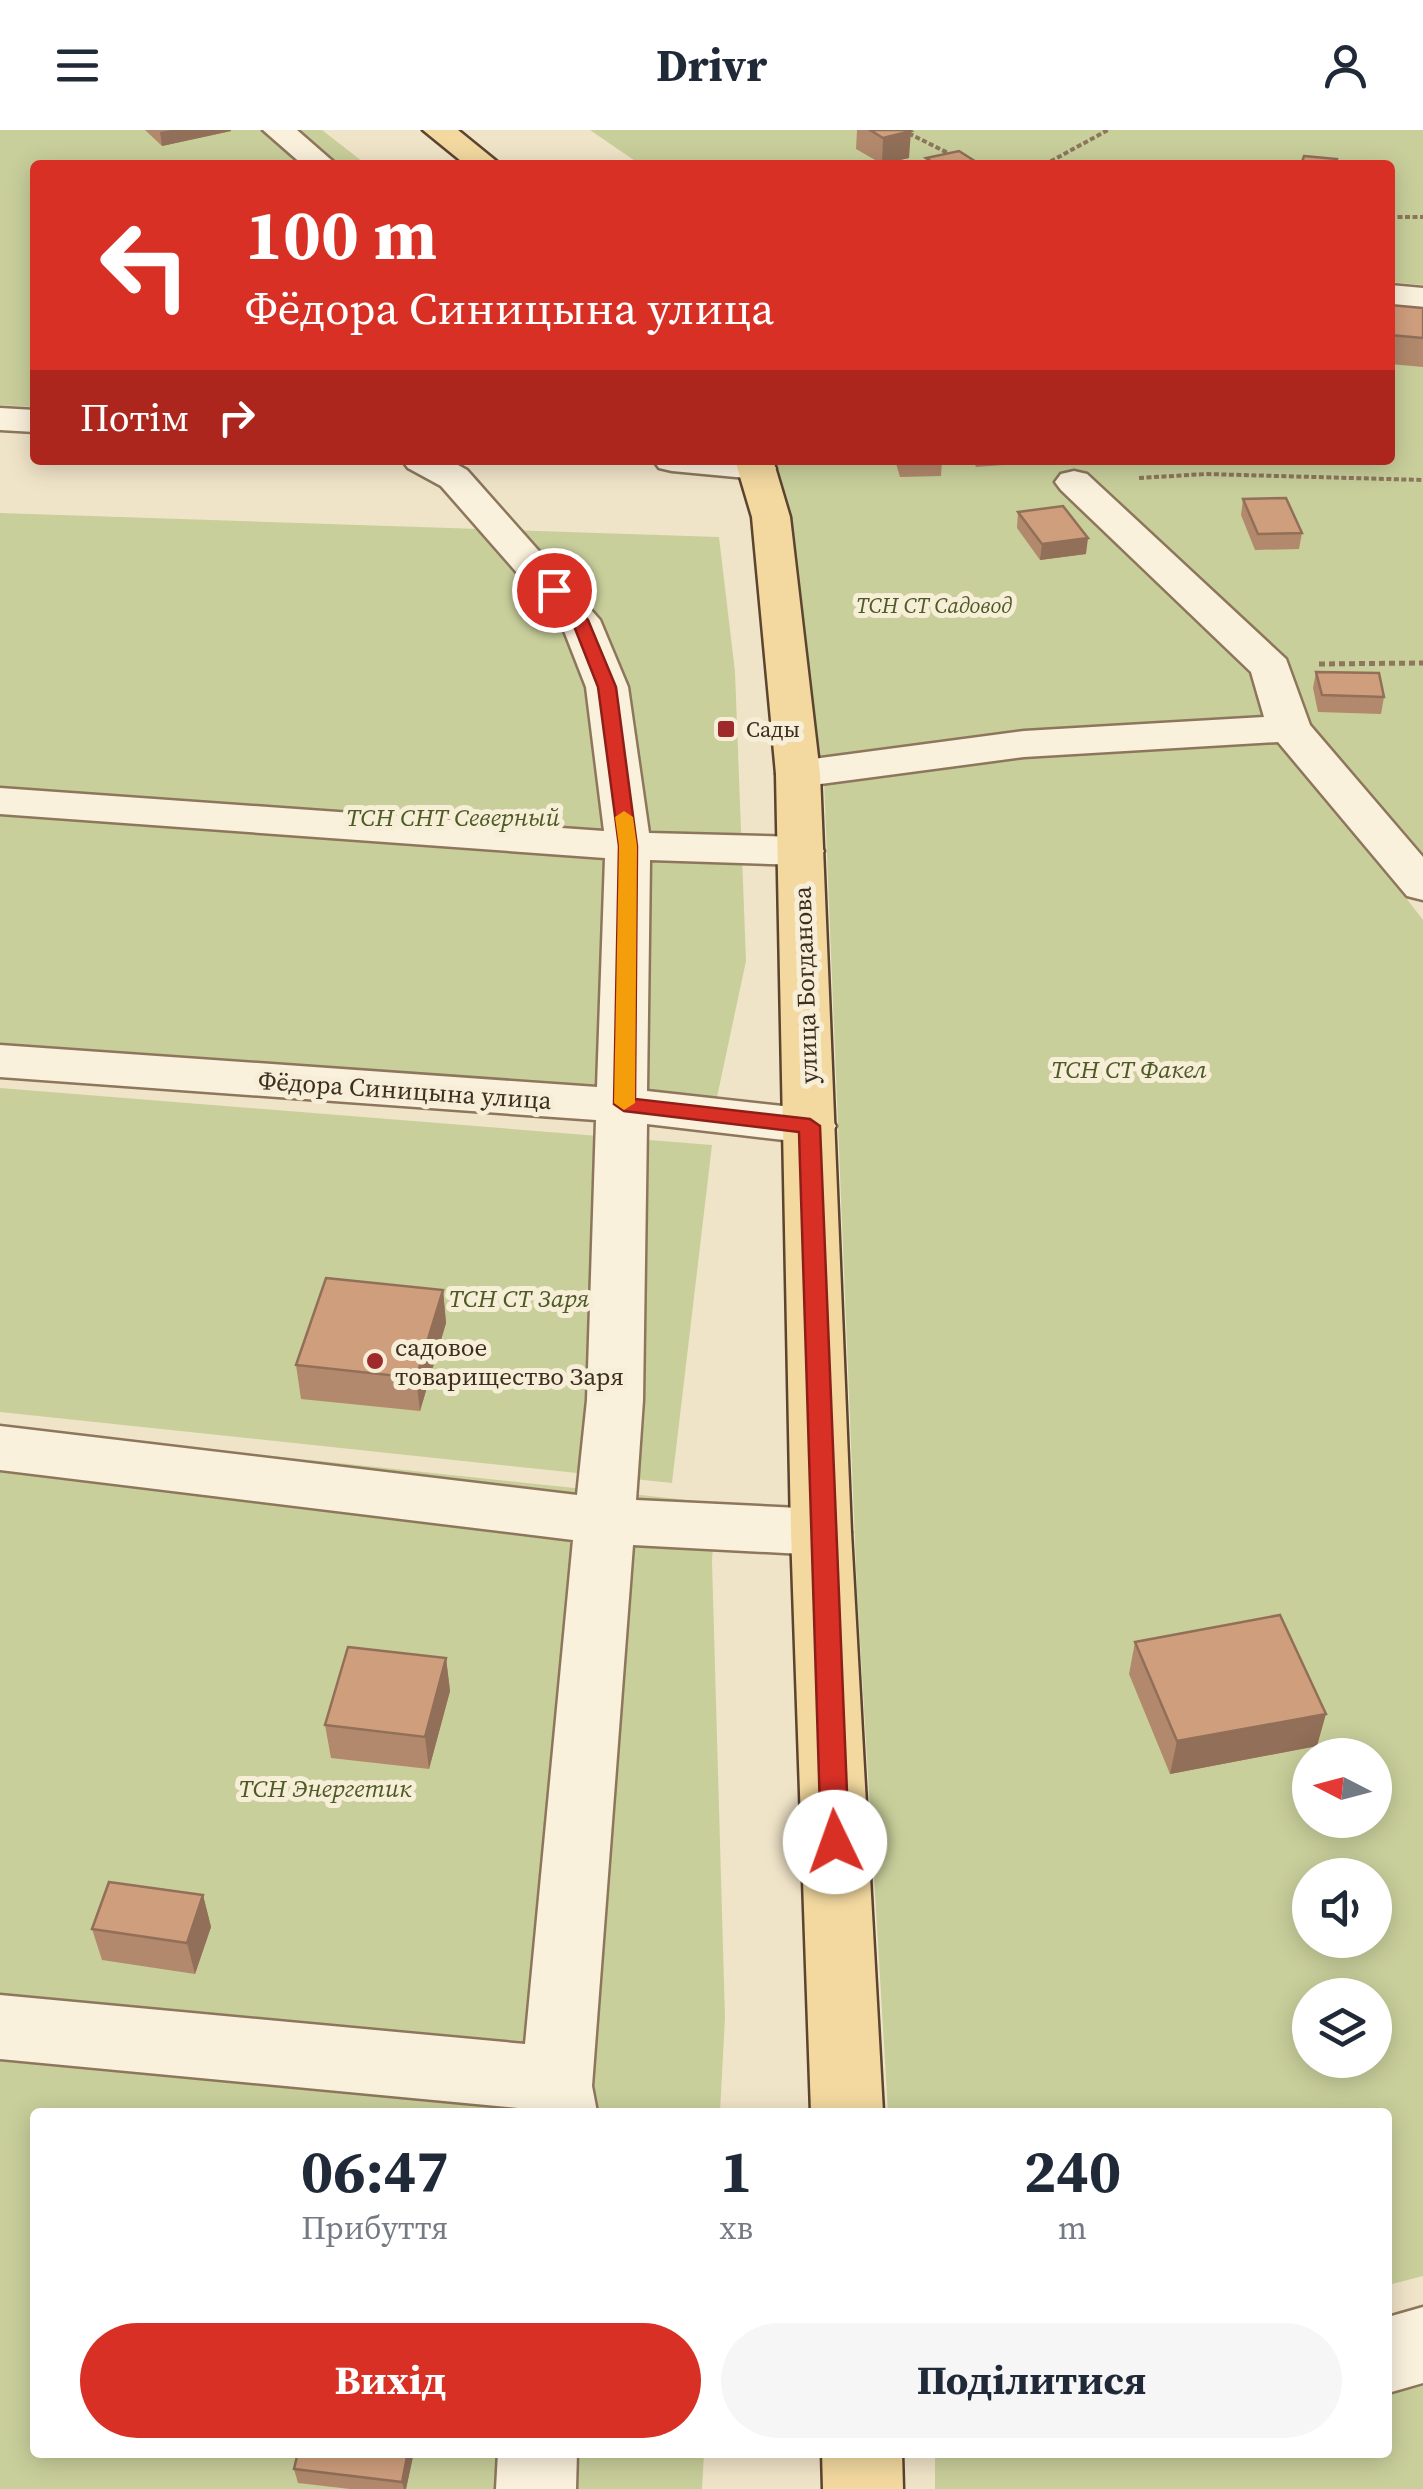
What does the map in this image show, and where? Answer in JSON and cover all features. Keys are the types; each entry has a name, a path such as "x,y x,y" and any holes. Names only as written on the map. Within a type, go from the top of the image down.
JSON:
{"main road":[{"path":"438,130 479,160"},
{"name":"улица Богданова","path":"756,465 770,517 798,774 821,1532 847,2108"},
{"path":"862,2458 863,2489"}],"street":[{"path":"278,130 316,160"},
{"path":"1395,295 1423,298"},
{"path":"0,419 30,421"},
{"path":"0,2027 557,2101 615,1400 628,846 607,687 580,620 454,478 430,465"},
{"path":"1074,482 1271,668 1289,728 1423,886"},
{"path":"798,774 1024,744 1289,728"},
{"path":"0,801 628,846 802,850"},
{"name":"Фёдора Синицына улица","path":"0,1061 624,1104 810,1126"},
{"path":"0,1448 603,1520 821,1532"},
{"path":"1392,2354 1423,2345"},
{"path":"536,2489 538,2458"}],"path":[{"path":"902,130 954,156"},
{"path":"1053,160 1108,130"},
{"path":"1395,217 1423,217"},
{"path":"1074,482 1206,474 1423,480"},
{"path":"1271,668 1423,662"}],"green space":[{"path":"0,130 322,130 361,160 30,160 30,407 0,405"},
{"path":"590,130 1423,130 1423,285 1395,282 1395,160 634,160"},
{"name":"ТСН СТ Факел","path":"1395,298 1423,301 1423,902 1329,787 1284,739 1423,920 1423,2276 1392,2284 1392,2108 888,2108 857,1591 824,782 814,765 765,465 1395,465"},
{"name":"ТСН СНТ Северный","path":"0,513 719,537 735,672 746,961 710,1130 0,1066"},
{"name":"ТСН СТ Заря","path":"0,1088 712,1145 672,1483 0,1412"},
{"name":"ТСН Энергетик","path":"0,1427 716,1503 712,1561 725,2018 720,2108 30,2108 30,2458 704,2458 702,2489 0,2489"},
{"path":"1423,2310 1423,2489 935,2489 935,2458 1392,2458 1392,2318"}],"building":[{"path":"870,130 909,130 911,131 883,138"},
{"path":"959,151 973,160 929,160 926,158"},
{"path":"1304,156 1337,159 1337,160 1303,160"},
{"path":"1395,305 1423,308 1423,338 1395,335"},
{"path":"1286,498 1302,533 1258,534 1243,499"},
{"path":"1063,506 1088,538 1042,544 1018,512"},
{"path":"1316,672 1379,673 1384,697 1322,695"},
{"path":"326,1278 443,1290 416,1378 296,1365"},
{"path":"1280,1615 1326,1714 1177,1741 1135,1642"},
{"path":"348,1647 446,1658 425,1737 325,1725"},
{"path":"109,1882 203,1895 187,1943 92,1929"},
{"path":"297,2458 407,2458 402,2482 294,2469"}],"slow traffic":[{"path":"624,817 628,846 624,1103"}],"place":[{"name":"Сады","path":"726,729"},
{"name":"садовое товарищество Заря","path":"375,1361"}],"route":[{"path":"554,590 580,620 607,687 628,846 624,1104 810,1126 821,1532 835,1842"}],"park label":[{"name":"ТСН СТ Садовод","path":"934,605"}]}
